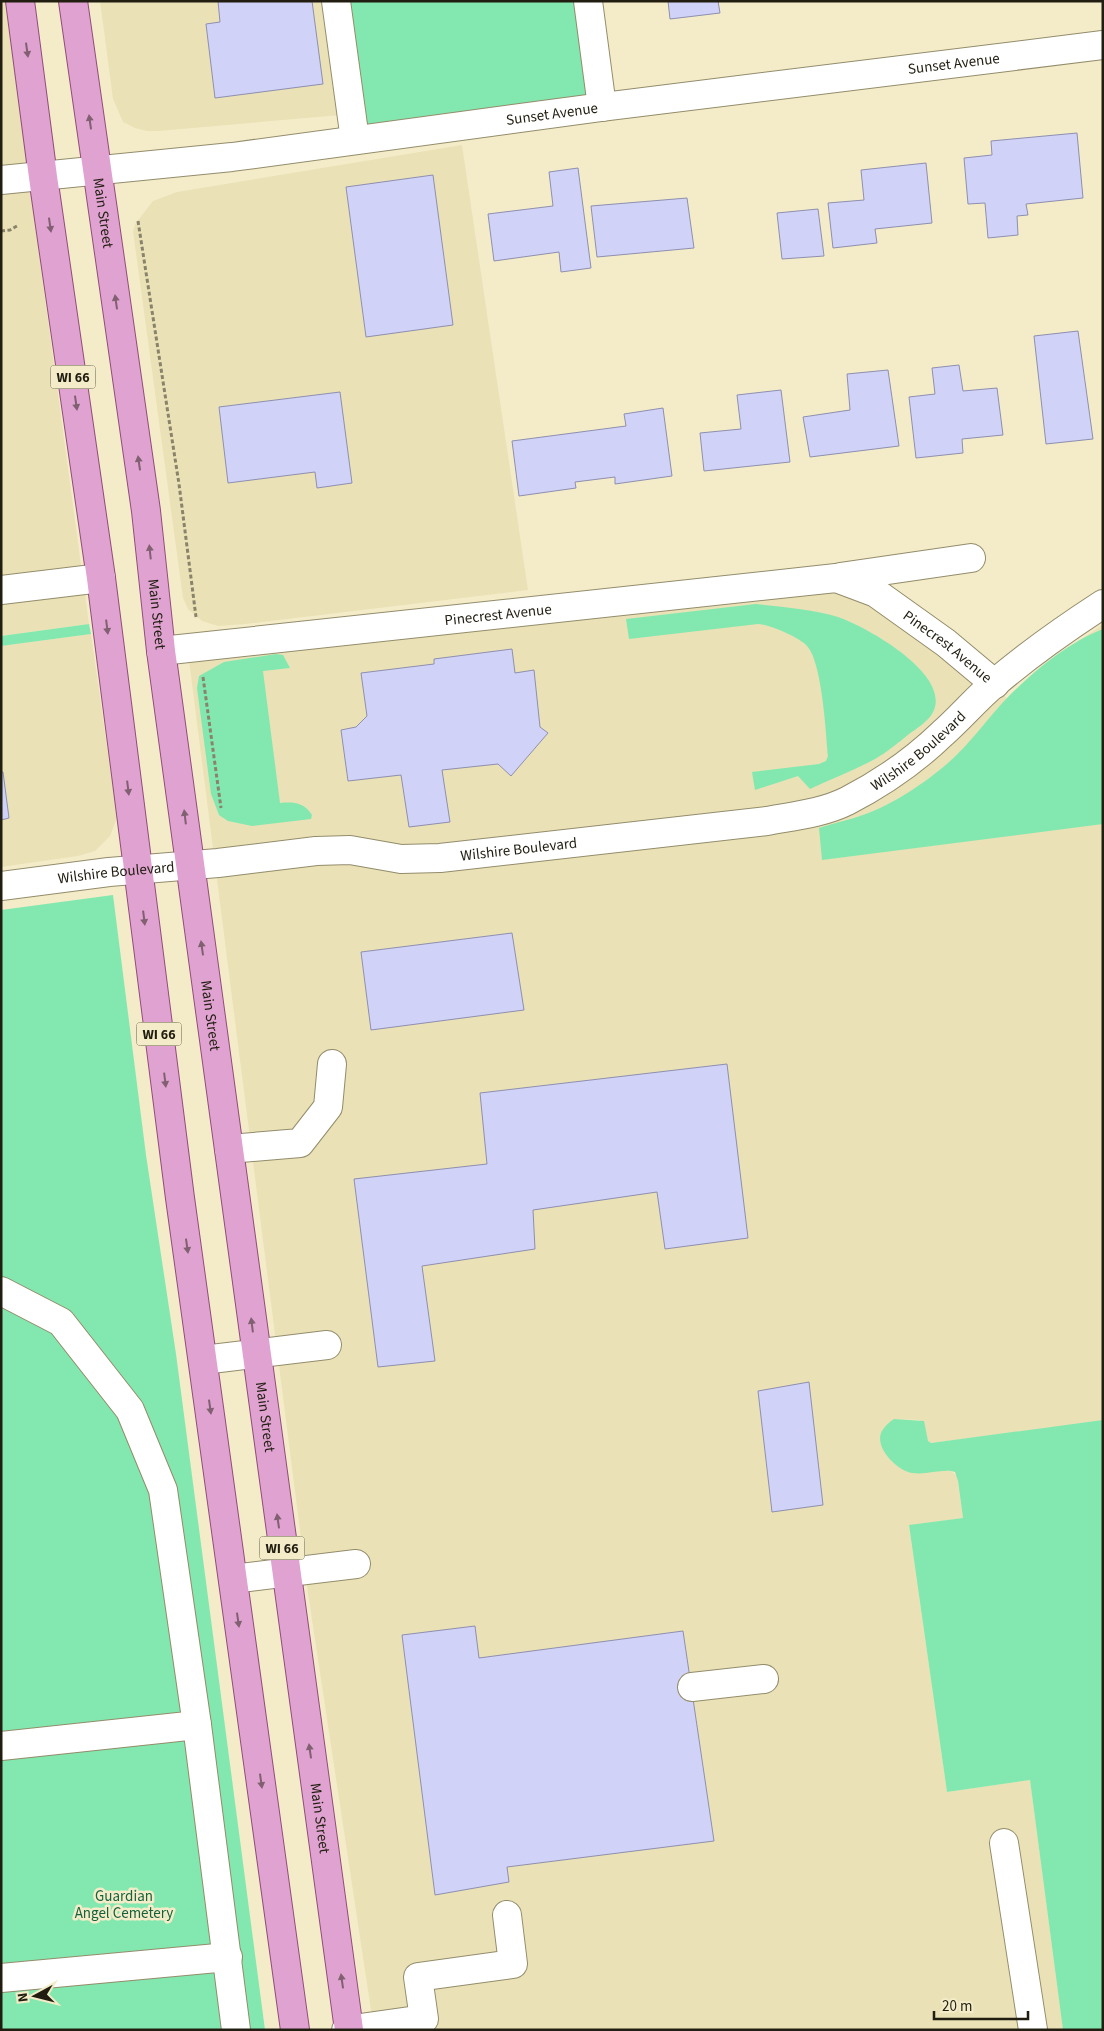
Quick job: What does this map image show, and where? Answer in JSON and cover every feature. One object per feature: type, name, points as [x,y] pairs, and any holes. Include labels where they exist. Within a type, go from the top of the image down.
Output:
[{"type":"main road","name":"WI 66","points":[[20,1],[43,176],[102,578],[138,870],[203,1360],[295,2030]]},
{"type":"main road","name":"Main Street","points":[[73,1],[146,511],[160,651],[191,865],[348,2030]]},
{"type":"street","points":[[336,1],[354,140]]},
{"type":"street","points":[[588,1],[602,107]]},
{"type":"street","name":"Sunset Avenue","points":[[1,180],[232,157],[602,107],[1103,45]]},
{"type":"street","name":"Pinecrest Avenue","points":[[160,651],[836,578],[971,558]]},
{"type":"street","points":[[1,590],[102,578]]},
{"type":"street","name":"Pinecrest Avenue","points":[[836,578],[876,593],[946,643],[995,684],[1069,626],[1103,604]]},
{"type":"street","name":"Wilshire Boulevard","points":[[1,886],[316,851],[350,850],[400,859],[440,858],[767,822],[818,812],[846,802],[914,758],[942,735],[995,684]]},
{"type":"street","points":[[229,1149],[300,1142],[328,1107],[332,1064]]},
{"type":"street","points":[[1,1291],[61,1322],[130,1410],[163,1490],[197,1725],[236,2030]]},
{"type":"street","points":[[203,1360],[327,1345]]},
{"type":"street","points":[[233,1579],[356,1564]]},
{"type":"street","points":[[692,1687],[764,1679]]},
{"type":"street","points":[[1,1746],[197,1725]]},
{"type":"street","points":[[1004,1843],[1032,2030]]},
{"type":"street","points":[[348,2030],[424,2019],[418,1977],[514,1964],[508,1915]]},
{"type":"street","points":[[1,1978],[228,1957]]},
{"type":"path","points":[[138,221],[179,484],[220,808]]},
{"type":"path","points":[[1,231],[10,230],[17,226]]},
{"type":"shaded area","points":[[1,1],[5,1],[89,624],[1,636]]},
{"type":"shaded area","points":[[100,1],[329,1],[341,115],[158,131],[135,128],[123,122],[113,99]]},
{"type":"shaded area","points":[[462,145],[528,590],[245,624],[218,626],[202,621],[188,609],[183,598],[133,231],[135,224],[153,201],[177,192]]},
{"type":"shaded area","points":[[836,578],[995,684],[1007,699],[1039,670],[1103,624],[1103,1421],[931,1443],[928,1441],[920,1420],[894,1419],[886,1428],[883,1448],[892,1462],[951,1471],[957,1476],[963,1518],[909,1526],[947,1792],[1030,1780],[1063,2030],[374,2030],[308,1593],[189,660]]},
{"type":"shaded area","points":[[91,634],[117,818],[110,836],[95,851],[78,856],[1,867],[1,646]]},
{"type":"green space","points":[[336,1],[588,1],[602,107],[355,140]]},
{"type":"green space","points":[[756,604],[828,614],[851,622],[887,642],[920,669],[931,684],[936,699],[932,714],[921,725],[879,756],[810,789],[798,776],[755,790],[752,772],[819,764],[826,761],[828,756],[820,682],[812,654],[807,646],[784,632],[758,624],[629,639],[626,619]]},
{"type":"green space","points":[[89,624],[91,634],[1,646],[1,636]]},
{"type":"green space","points":[[1103,629],[1103,824],[822,860],[819,828],[874,811],[919,786],[956,756],[1007,698],[1028,678],[1064,650]]},
{"type":"green space","points":[[276,654],[283,655],[290,668],[263,671],[280,803],[302,805],[312,815],[311,819],[252,826],[228,821],[219,815],[211,794],[197,688],[199,676],[224,662]]},
{"type":"green space","name":"Guardian Angel Cemetery","points":[[113,895],[146,1155],[176,1354],[265,2030],[1,2030],[1,910]]},
{"type":"green space","points":[[894,1419],[924,1421],[928,1441],[931,1443],[1103,1420],[1103,2030],[1063,2030],[1030,1780],[947,1792],[909,1525],[963,1518],[958,1481],[955,1472],[912,1473],[894,1464],[884,1452],[880,1439],[883,1429]]},
{"type":"building","points":[[218,1],[312,1],[323,84],[215,98],[206,24],[220,22]]},
{"type":"building","points":[[668,1],[718,1],[720,13],[670,19]]},
{"type":"building","points":[[1077,133],[1083,198],[1026,204],[1028,215],[1017,216],[1018,235],[988,238],[985,203],[968,204],[964,158],[992,155],[991,141]]},
{"type":"building","points":[[926,163],[932,223],[875,229],[877,243],[833,248],[828,203],[864,200],[861,170]]},
{"type":"building","points":[[578,168],[591,268],[561,272],[559,252],[494,261],[488,214],[553,206],[549,172]]},
{"type":"building","points":[[433,175],[453,325],[366,337],[346,187]]},
{"type":"building","points":[[687,198],[694,248],[597,257],[591,206]]},
{"type":"building","points":[[818,209],[824,256],[782,259],[777,213]]},
{"type":"building","points":[[1078,331],[1093,439],[1046,444],[1034,336]]},
{"type":"building","points":[[959,365],[963,391],[997,388],[1003,435],[962,439],[963,453],[916,458],[909,397],[935,394],[932,368]]},
{"type":"building","points":[[888,370],[899,446],[810,457],[803,417],[850,410],[847,374]]},
{"type":"building","points":[[781,390],[790,462],[704,471],[700,433],[741,429],[737,395]]},
{"type":"building","points":[[340,392],[352,483],[317,488],[315,472],[228,483],[219,407]]},
{"type":"building","points":[[663,408],[672,476],[615,484],[615,477],[575,482],[576,488],[519,496],[512,441],[626,426],[624,414]]},
{"type":"building","points":[[512,649],[515,673],[534,670],[540,727],[548,733],[511,776],[498,764],[442,770],[450,822],[409,827],[401,775],[348,781],[341,730],[356,727],[367,716],[361,673],[434,664],[434,659]]},
{"type":"building","points":[[1,772],[3,772],[9,818],[1,820]]},
{"type":"building","points":[[512,933],[524,1010],[371,1030],[361,952]]},
{"type":"building","points":[[727,1064],[748,1238],[665,1249],[657,1192],[533,1210],[535,1249],[422,1266],[435,1361],[378,1367],[354,1179],[487,1164],[480,1093]]},
{"type":"building","points":[[809,1382],[823,1505],[772,1512],[758,1391]]},
{"type":"building","points":[[475,1626],[479,1658],[683,1631],[714,1841],[507,1867],[509,1882],[435,1895],[402,1635]]}]
